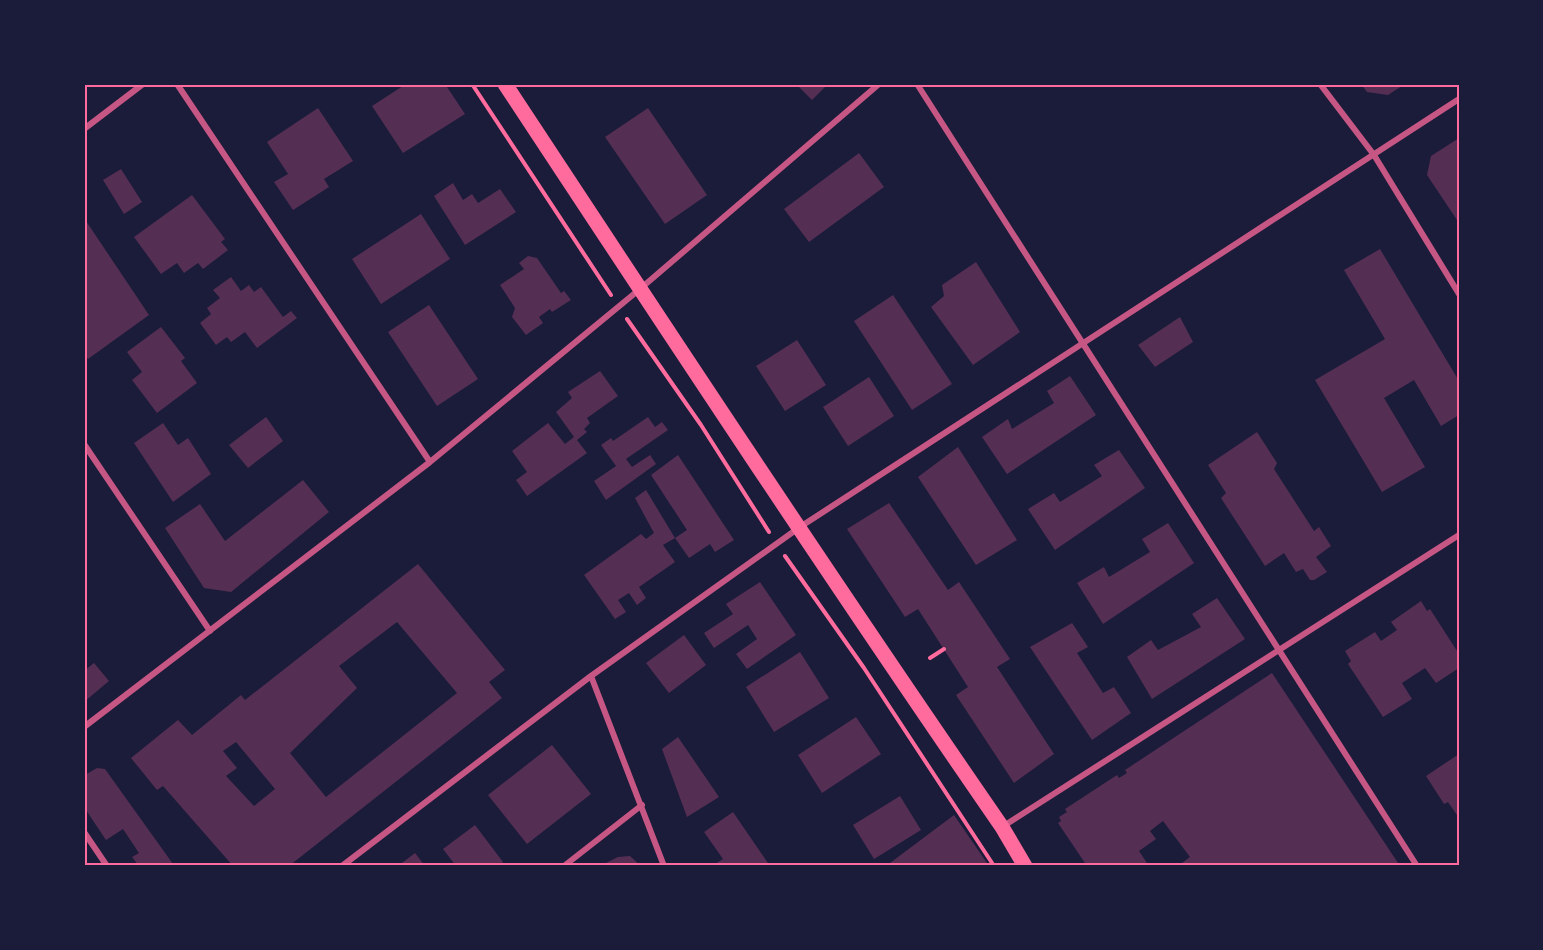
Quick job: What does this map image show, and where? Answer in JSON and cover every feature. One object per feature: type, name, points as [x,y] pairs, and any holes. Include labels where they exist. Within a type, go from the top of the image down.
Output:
[{"type":"main road","points":[[505,84],[667,333],[800,527],[841,594],[1002,828],[1025,866]]},
{"type":"street","points":[[84,129],[143,84]]},
{"type":"street","points":[[177,84],[430,462]]},
{"type":"street","points":[[84,727],[430,462],[619,307],[879,84]]},
{"type":"street","points":[[917,84],[1417,866]]},
{"type":"street","points":[[1320,84],[1374,154],[1459,294]]},
{"type":"street","points":[[342,866],[591,676],[800,527],[1459,99]]},
{"type":"street","points":[[84,444],[210,631]]},
{"type":"street","points":[[1002,828],[1459,535]]},
{"type":"street","points":[[591,676],[664,866]]},
{"type":"street","points":[[564,866],[642,806]]},
{"type":"street","points":[[84,832],[108,866]]},
{"type":"path","points":[[471,84],[619,307],[701,425],[776,544],[864,669],[994,866]]},
{"type":"path","points":[[930,658],[944,649]]},
{"type":"building","points":[[406,84],[445,84],[465,114],[403,153],[372,106]]},
{"type":"building","points":[[796,84],[828,84],[812,100]]},
{"type":"building","points":[[1361,84],[1405,84],[1388,95],[1367,92]]},
{"type":"building","points":[[318,108],[353,161],[324,179],[329,187],[293,210],[274,182],[288,174],[267,142]]},
{"type":"building","points":[[648,108],[707,195],[665,224],[605,137]]},
{"type":"building","points":[[1459,138],[1459,223],[1427,175],[1431,156]]},
{"type":"building","points":[[859,153],[884,187],[809,242],[784,209]]},
{"type":"building","points":[[121,169],[142,202],[124,214],[103,180]]},
{"type":"building","points":[[453,183],[463,200],[472,194],[478,203],[500,189],[516,212],[465,245],[434,196]]},
{"type":"building","points":[[192,195],[225,239],[221,242],[228,250],[203,269],[198,263],[184,273],[177,263],[161,274],[134,237]]},
{"type":"building","points":[[421,214],[450,259],[381,304],[352,259]]},
{"type":"building","points":[[86,221],[149,315],[88,359],[84,353],[84,222]]},
{"type":"building","points":[[1380,249],[1459,381],[1459,415],[1441,426],[1414,380],[1384,398],[1425,467],[1382,492],[1315,380],[1385,339],[1344,270]]},
{"type":"building","points":[[528,256],[537,258],[561,293],[564,291],[571,300],[552,312],[550,309],[539,317],[543,323],[526,335],[512,317],[515,308],[500,285],[524,269],[519,263]]},
{"type":"building","points":[[976,262],[1020,332],[973,365],[931,307],[944,296],[942,285]]},
{"type":"building","points":[[231,277],[241,291],[249,285],[254,292],[261,287],[283,317],[291,311],[297,318],[257,348],[245,332],[231,342],[227,337],[216,345],[200,323],[211,314],[207,308],[220,298],[213,290]]},
{"type":"building","points":[[893,295],[952,384],[912,410],[854,321]]},
{"type":"building","points":[[429,305],[478,379],[437,406],[388,332]]},
{"type":"building","points":[[1180,317],[1193,342],[1155,367],[1138,345]]},
{"type":"building","points":[[161,327],[185,358],[181,361],[197,383],[157,413],[132,380],[142,372],[127,352]]},
{"type":"building","points":[[797,340],[826,385],[785,411],[756,366]]},
{"type":"building","points":[[600,371],[618,396],[587,418],[590,423],[584,429],[587,432],[577,440],[587,453],[527,496],[516,480],[527,472],[512,451],[548,423],[565,444],[574,437],[556,412],[572,398],[568,392]]},
{"type":"building","points":[[1070,376],[1096,415],[1007,474],[982,437],[1008,419],[1012,429],[1054,403],[1047,391]]},
{"type":"building","points":[[869,377],[894,416],[848,446],[823,407]]},
{"type":"building","points":[[266,417],[283,441],[248,468],[229,445]]},
{"type":"building","points":[[648,417],[655,427],[662,422],[668,430],[626,459],[632,467],[650,455],[656,464],[606,500],[594,481],[616,466],[601,445],[611,438],[613,441]]},
{"type":"building","points":[[163,423],[178,445],[188,438],[211,474],[173,502],[134,443]]},
{"type":"building","points":[[1257,432],[1277,463],[1274,469],[1314,531],[1319,527],[1331,546],[1316,557],[1327,572],[1314,580],[1310,580],[1303,569],[1296,572],[1284,553],[1265,566],[1221,498],[1226,493],[1208,465]]},
{"type":"building","points":[[958,447],[1017,540],[976,565],[918,477]]},
{"type":"building","points":[[1119,450],[1145,488],[1055,550],[1028,509],[1054,493],[1060,502],[1102,476],[1094,465]]},
{"type":"building","points":[[678,455],[734,540],[715,552],[710,544],[689,558],[675,538],[687,530],[651,475]]},
{"type":"building","points":[[303,480],[329,512],[231,592],[204,588],[165,528],[200,504],[225,541]]},
{"type":"building","points":[[646,490],[675,538],[663,545],[675,562],[639,587],[646,598],[637,605],[629,593],[618,600],[626,612],[615,619],[584,575],[641,534],[646,539],[654,533],[635,498]]},
{"type":"building","points":[[889,503],[948,590],[959,582],[1010,659],[997,667],[1054,754],[1014,783],[956,695],[968,687],[918,609],[905,617],[847,529]]},
{"type":"building","points":[[1168,523],[1194,563],[1103,624],[1077,583],[1104,567],[1109,577],[1150,552],[1142,539]]},
{"type":"building","points":[[418,564],[505,670],[489,682],[502,698],[289,866],[233,866],[163,786],[157,790],[131,758],[178,720],[192,735],[241,695],[245,700]],"holes":[[[397,622],[457,693],[326,797],[290,753],[357,688],[339,666]],[[236,742],[275,789],[254,806],[226,776],[237,768],[223,751]]]},
{"type":"building","points":[[760,582],[796,635],[747,669],[736,654],[757,639],[748,625],[714,648],[704,633],[733,614],[726,604]]},
{"type":"building","points":[[1217,598],[1245,639],[1152,699],[1127,657],[1151,640],[1158,650],[1201,627],[1192,614]]},
{"type":"building","points":[[1421,601],[1427,611],[1430,609],[1459,654],[1459,668],[1436,683],[1425,668],[1402,683],[1412,699],[1383,717],[1348,664],[1351,661],[1345,651],[1375,632],[1381,641],[1397,630],[1391,622]]},
{"type":"building","points":[[1072,623],[1088,647],[1077,653],[1103,693],[1114,687],[1131,713],[1092,740],[1030,647]]},
{"type":"building","points":[[684,635],[706,665],[669,693],[646,663]]},
{"type":"building","points":[[800,652],[829,698],[774,732],[746,687]]},
{"type":"building","points":[[94,663],[109,681],[84,702],[84,671]]},
{"type":"building","points":[[1272,673],[1400,866],[1178,866],[1190,857],[1163,821],[1150,831],[1156,839],[1139,851],[1149,866],[1087,866],[1058,823],[1061,821],[1059,817],[1067,812],[1065,809],[1117,775],[1119,778],[1127,773],[1125,770]]},
{"type":"building","points":[[856,717],[881,754],[822,793],[798,755]]},
{"type":"building","points":[[678,737],[719,797],[687,817],[662,749]]},
{"type":"building","points":[[552,745],[591,794],[527,844],[488,795]]},
{"type":"building","points":[[1459,754],[1459,818],[1448,802],[1444,804],[1426,776]]},
{"type":"building","points":[[97,768],[105,769],[173,864],[170,866],[139,866],[132,857],[139,853],[123,829],[106,840],[84,807],[85,775]]},
{"type":"building","points":[[900,796],[921,830],[874,859],[853,825]]},
{"type":"building","points":[[733,812],[770,866],[712,866],[723,859],[704,832]]},
{"type":"building","points":[[954,815],[989,866],[886,866]]},
{"type":"building","points":[[475,825],[503,862],[498,866],[456,866],[443,849]]},
{"type":"building","points":[[415,853],[425,866],[398,866]]},
{"type":"building","points":[[630,856],[641,866],[600,866],[618,857]]}]
